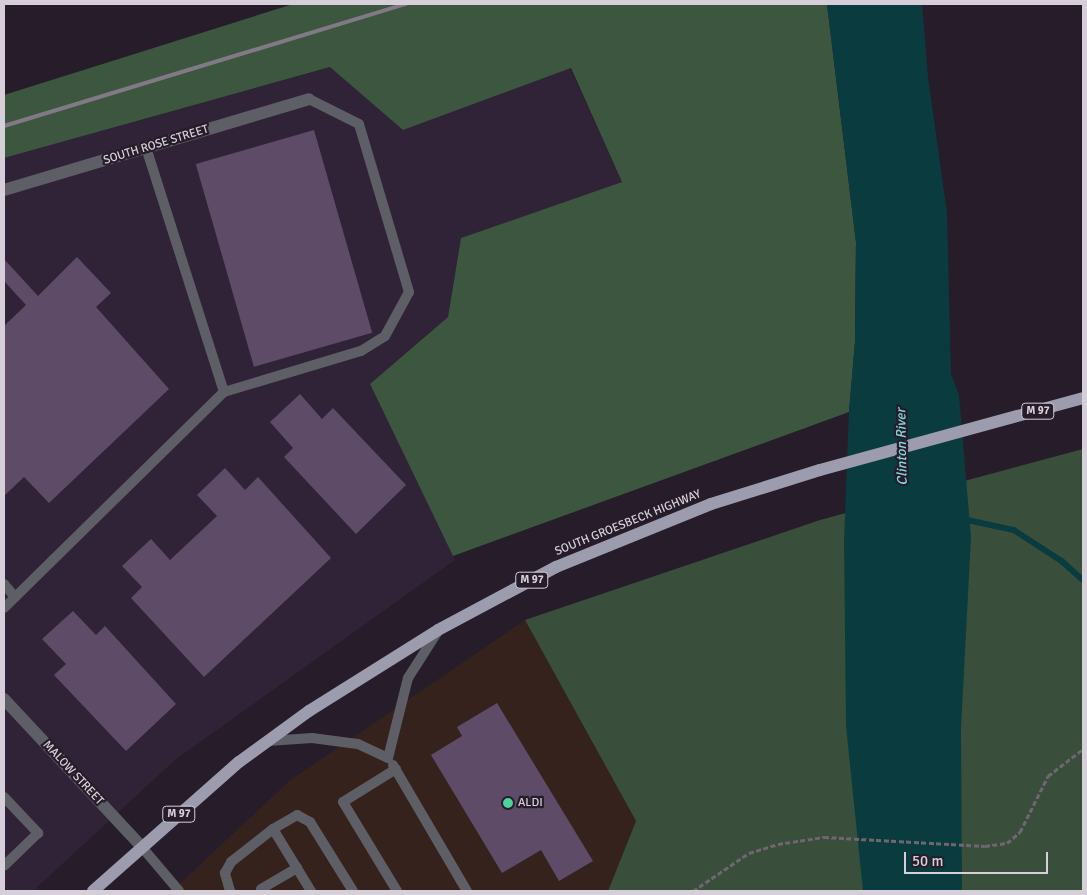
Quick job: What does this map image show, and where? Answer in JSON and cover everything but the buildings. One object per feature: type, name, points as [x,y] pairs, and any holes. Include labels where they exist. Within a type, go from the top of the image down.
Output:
[{"type":"main road","name":"SOUTH GROESBECK HIGHWAY","points":[[93,891],[141,846],[268,741],[357,680],[438,630],[556,567],[622,538],[710,504],[820,470],[1083,398]]},
{"type":"street","name":"SOUTH ROSE STREET","points":[[4,190],[309,99]]},
{"type":"street","name":"MALOW STREET","points":[[4,700],[141,846]]},
{"type":"lane","points":[[4,608],[224,392],[361,351],[385,336],[409,292],[359,124],[309,99]]},
{"type":"lane","points":[[146,148],[224,392]]},
{"type":"lane","points":[[4,584],[15,597]]},
{"type":"lane","points":[[388,758],[408,678],[438,630]]},
{"type":"lane","points":[[268,741],[312,738],[358,744],[388,758],[467,891]]},
{"type":"lane","points":[[396,769],[343,802],[397,891]]},
{"type":"lane","points":[[4,797],[38,833],[4,866]]},
{"type":"lane","points":[[230,891],[225,873],[231,862],[273,829],[297,815],[310,822],[353,891]]},
{"type":"lane","points":[[273,829],[311,891]]},
{"type":"lane","points":[[141,846],[179,891]]},
{"type":"lane","points":[[261,889],[297,868]]},
{"type":"path","points":[[693,891],[749,853],[824,838],[985,846],[1007,843],[1020,832],[1048,776],[1083,750]]},
{"type":"shaded area","points":[[293,4],[827,4],[856,242],[855,342],[849,412],[453,556],[370,384],[448,317],[461,238],[622,182],[571,68],[403,130],[330,67],[4,158],[4,95]]},
{"type":"shaded area","points":[[331,67],[403,130],[570,68],[622,182],[461,238],[448,317],[370,384],[455,560],[175,760],[33,891],[4,891],[4,158]]},
{"type":"shaded area","points":[[1083,449],[1083,891],[608,891],[636,821],[525,620],[820,520]]},
{"type":"shaded area","points":[[525,620],[636,821],[608,891],[172,891],[289,781]]},
{"type":"water","name":"Clinton River","points":[[827,4],[922,4],[928,77],[947,213],[951,374],[959,395],[971,537],[961,729],[962,891],[863,891],[846,726],[844,541],[849,412],[855,342],[856,242]]},
{"type":"waterway","points":[[963,519],[1014,530],[1062,561],[1083,580]]},
{"type":"railway","points":[[4,126],[406,4]]},
{"type":"place","name":"ALDI","points":[[508,803]]}]
